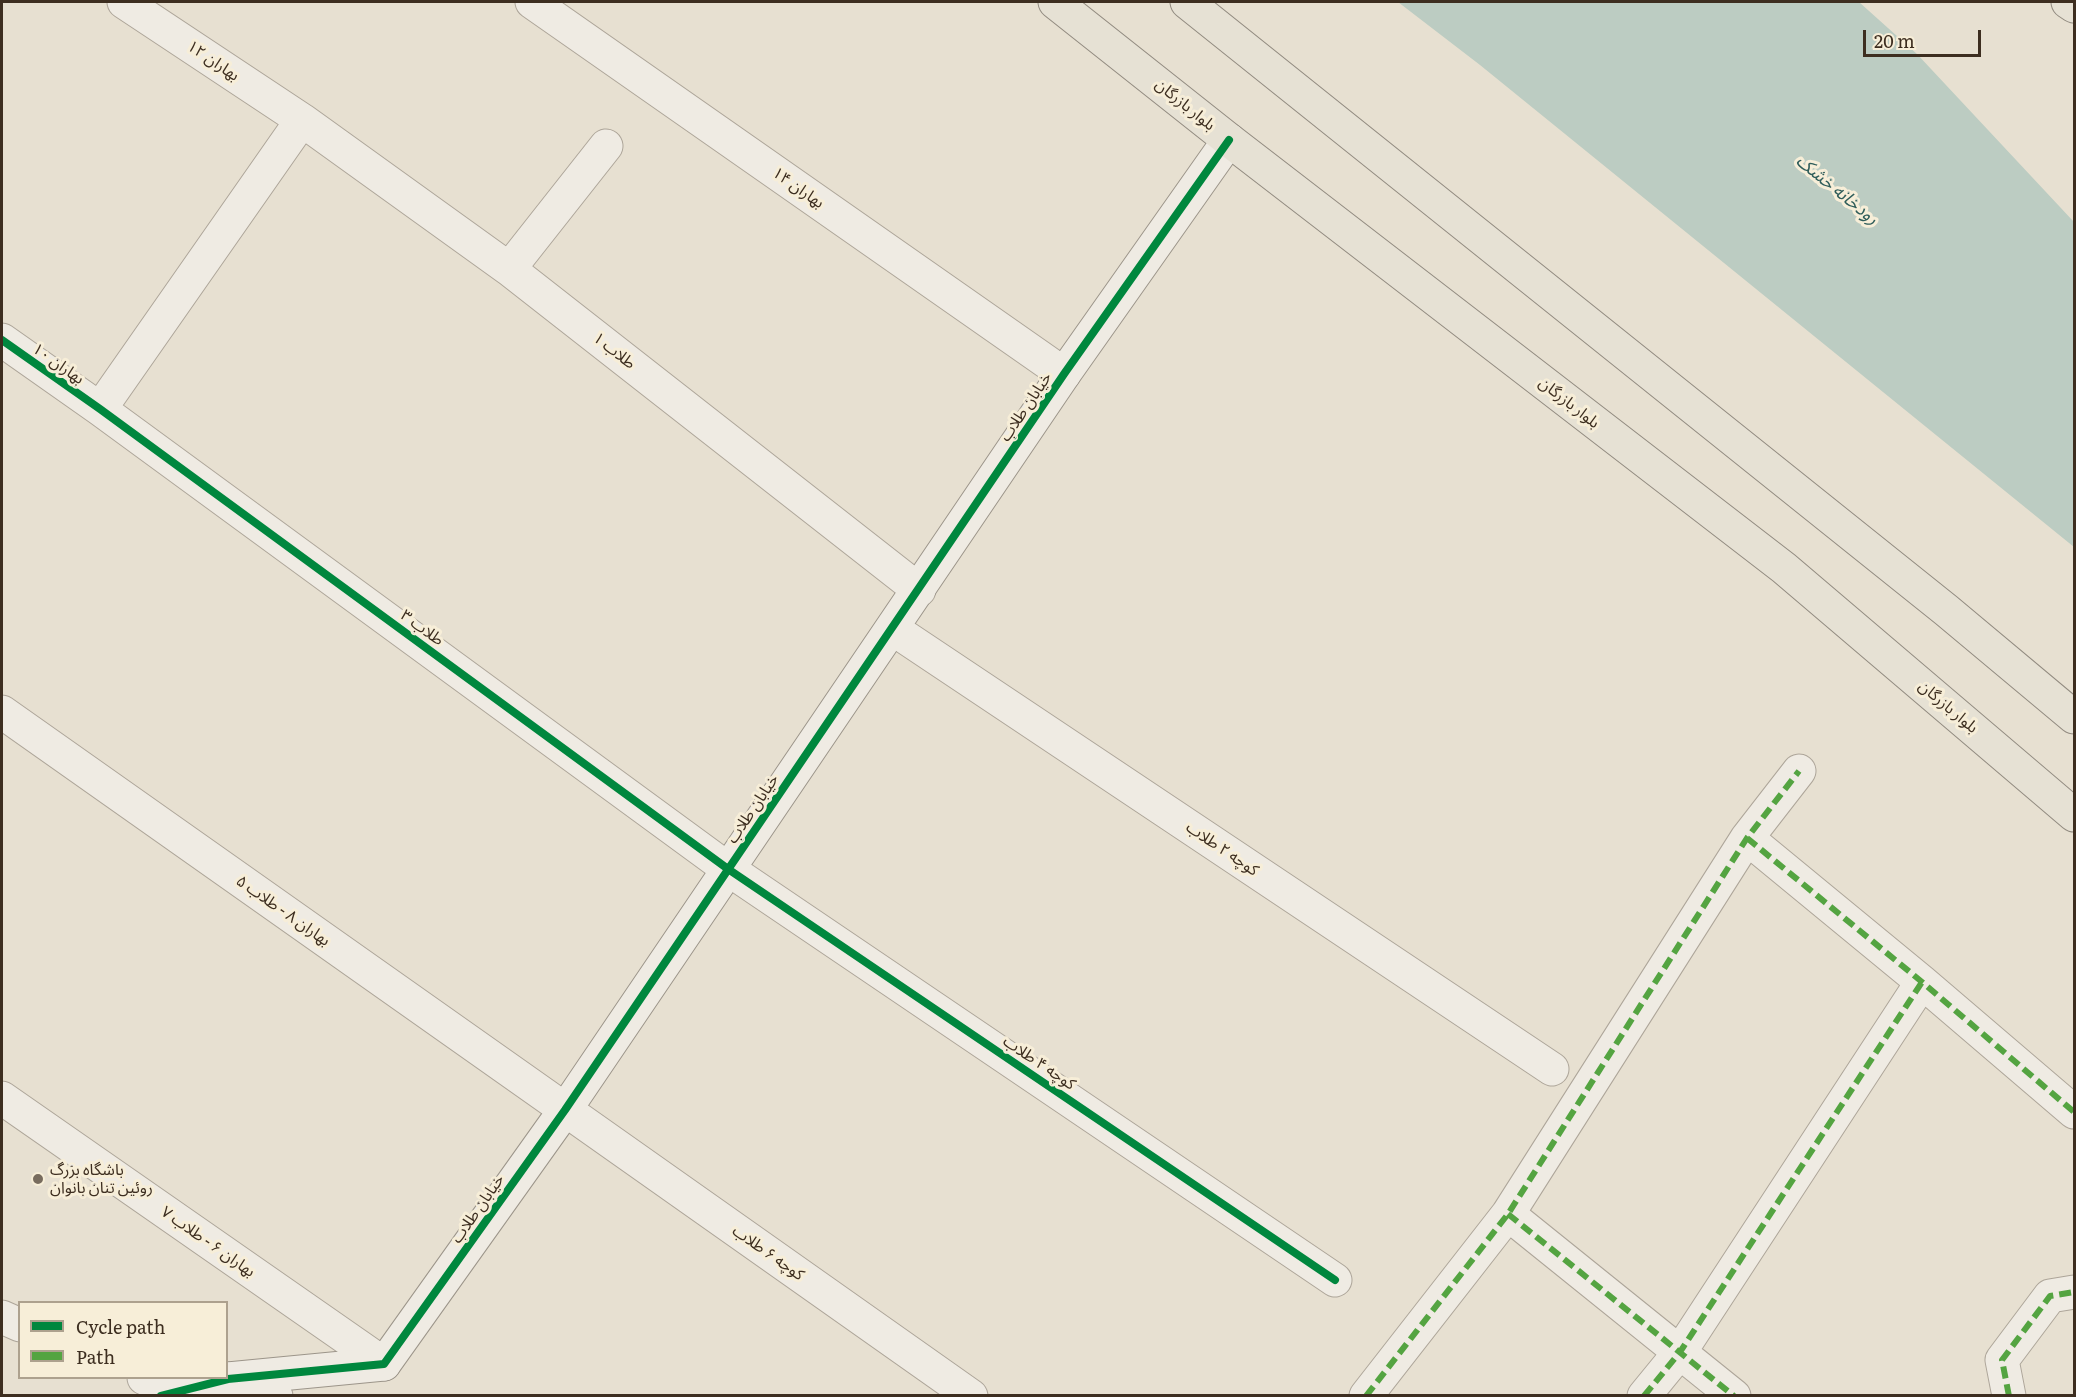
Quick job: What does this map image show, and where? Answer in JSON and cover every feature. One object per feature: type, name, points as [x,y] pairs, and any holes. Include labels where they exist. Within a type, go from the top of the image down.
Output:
[{"type":"main road","name":"بلوار بازرگان","points":[[1055,2],[1229,140],[1784,568],[2074,815]]},
{"type":"main road","points":[[1187,2],[1936,603],[2074,717]]},
{"type":"main road","points":[[2068,2],[2074,6]]},
{"type":"street","name":"بهاران ۱۲","points":[[124,2],[302,120]]},
{"type":"street","name":"بهاران ۱۴","points":[[532,2],[1064,374]]},
{"type":"street","name":"طلاب ۱","points":[[302,120],[509,269],[919,590]]},
{"type":"street","points":[[100,409],[302,120]]},
{"type":"street","name":"خیابان طلاب","points":[[384,1364],[565,1110],[1064,374],[1229,140]]},
{"type":"street","points":[[509,269],[606,146]]},
{"type":"street","name":"بهاران ۱۰","points":[[2,340],[100,409]]},
{"type":"street","name":"طلاب ۳","points":[[100,409],[728,869]]},
{"type":"street","name":"کوچه ۲ طلاب","points":[[893,629],[1552,1069]]},
{"type":"street","name":"بهاران ۸ - طلاب ۵","points":[[2,712],[565,1110]]},
{"type":"street","points":[[1366,1395],[1508,1214],[1747,838],[1799,771]]},
{"type":"street","points":[[1747,838],[1922,982],[2074,1112]]},
{"type":"street","name":"کوچه ۴ طلاب","points":[[728,869],[1335,1280]]},
{"type":"street","points":[[1644,1395],[1680,1352],[1922,982]]},
{"type":"street","name":"بهاران ۶ - طلاب ۷","points":[[2,1098],[384,1364]]},
{"type":"street","name":"کوچه ۶ طلاب","points":[[565,1110],[971,1395]]},
{"type":"street","points":[[1508,1214],[1734,1395]]},
{"type":"street","points":[[2009,1395],[2002,1360],[2050,1296],[2074,1292]]},
{"type":"street","points":[[2,1317],[18,1324]]},
{"type":"street","points":[[147,1379],[169,1394],[228,1379],[384,1364]]},
{"type":"street","points":[[228,1379],[276,1395]]},
{"type":"water","name":"رودخانه خشک","points":[[1398,2],[1859,2],[1917,54],[2074,222],[2074,547],[1480,65]]},
{"type":"marked path","points":[[1366,1396],[1508,1214],[1747,838],[1799,771]]},
{"type":"marked path","points":[[1747,838],[1922,982],[2074,1112]]},
{"type":"marked path","points":[[1644,1396],[1680,1352],[1922,982]]},
{"type":"marked path","points":[[1508,1214],[1734,1396]]},
{"type":"marked path","points":[[2009,1396],[2002,1360],[2050,1296],[2074,1292]]},
{"type":"cycle path","points":[[161,1396],[228,1379],[384,1364],[565,1110],[1064,374],[1229,140]]},
{"type":"cycle path","points":[[2,340],[100,409],[728,869],[1335,1280]]},
{"type":"place","name":"باشگاه بزرگ روئین تنان بانوان","points":[[38,1179]]}]
